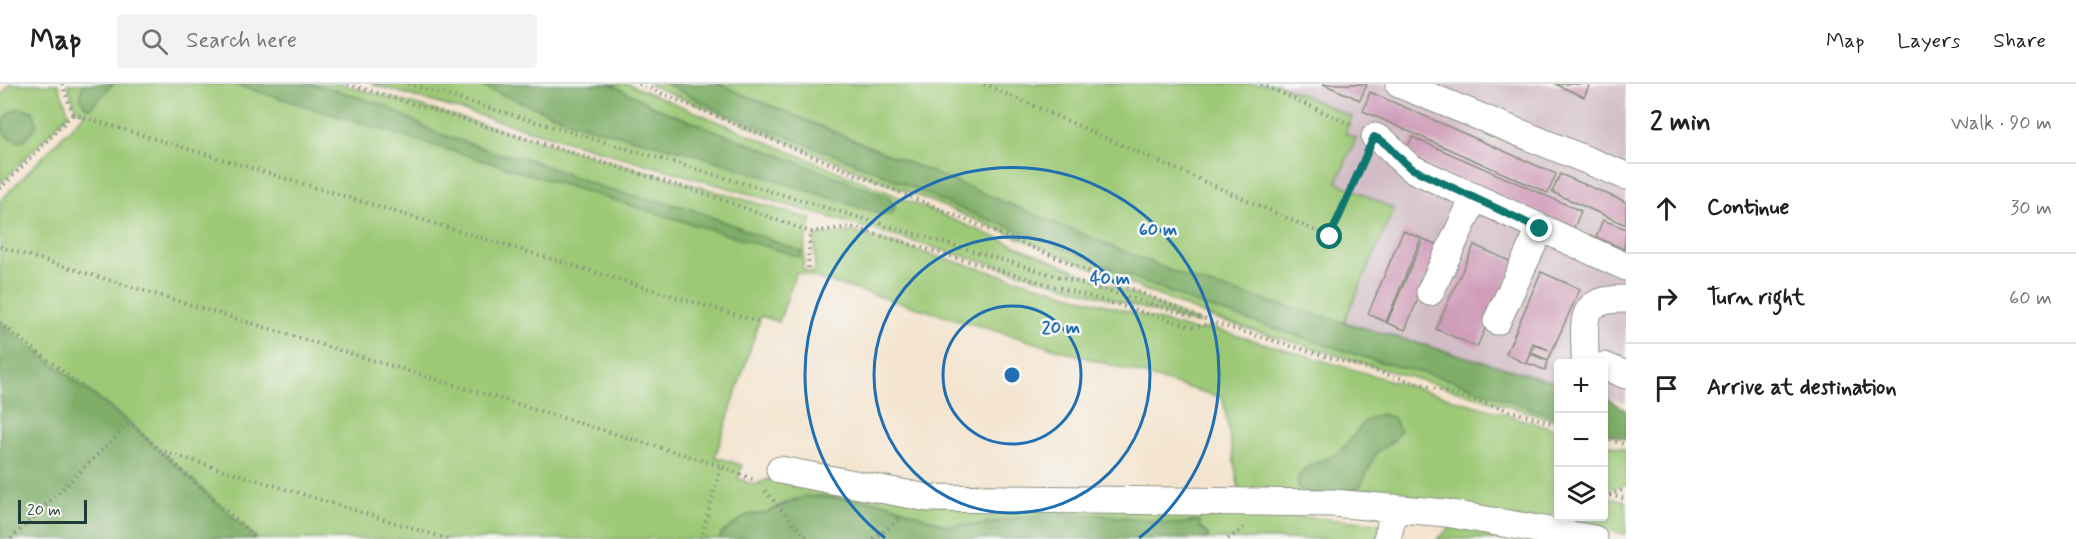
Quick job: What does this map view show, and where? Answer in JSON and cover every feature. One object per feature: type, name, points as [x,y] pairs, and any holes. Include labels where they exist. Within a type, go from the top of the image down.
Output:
[{"type":"street","points":[[1400,84],[1626,176]]},
{"type":"street","points":[[1374,137],[1388,144],[1402,163],[1626,267]]},
{"type":"street","points":[[1430,292],[1474,198]]},
{"type":"street","points":[[1497,321],[1540,229]]},
{"type":"street","points":[[1585,359],[1586,313],[1590,306],[1600,301],[1626,299]]},
{"type":"street","points":[[1608,368],[1626,375]]},
{"type":"street","points":[[768,476],[928,498],[1334,503],[1446,513],[1594,539]]},
{"type":"street","points":[[1387,539],[1395,508]]},
{"type":"path","points":[[62,84],[73,114]]},
{"type":"path","points":[[348,84],[715,197],[810,232],[851,227],[1194,327],[1214,323]]},
{"type":"path","points":[[408,84],[1554,424]]},
{"type":"path","points":[[639,84],[1214,323]]},
{"type":"path","points":[[984,84],[1330,237],[1374,137],[1261,84]]},
{"type":"path","points":[[0,189],[73,114]]},
{"type":"path","points":[[73,114],[759,322]]},
{"type":"path","points":[[808,268],[810,232]]},
{"type":"path","points":[[0,248],[721,465],[768,476],[808,539]]},
{"type":"path","points":[[0,323],[165,452],[257,539]]},
{"type":"path","points":[[11,539],[130,423]]},
{"type":"path","points":[[1608,439],[1626,445]]},
{"type":"path","points":[[165,452],[448,539]]},
{"type":"path","points":[[701,539],[721,465]]},
{"type":"path","points":[[1608,494],[1626,489]]},
{"type":"path","points":[[1608,495],[1626,499]]},
{"type":"shaded area","points":[[1278,84],[1626,84],[1626,403],[1608,397],[1608,359],[1554,359],[1554,382],[1344,322],[1394,209],[1337,182],[1356,139],[1345,133],[1352,117]]},
{"type":"green space","points":[[9,84],[58,84],[69,113],[0,184],[0,98]]},
{"type":"green space","points":[[67,84],[342,84],[812,219],[805,242],[803,269],[810,273],[815,271],[815,236],[853,232],[1196,331],[1212,328],[1554,429],[1554,515],[1551,521],[1240,496],[1223,398],[796,272],[779,322],[761,316],[715,457],[742,465],[738,478],[754,485],[779,475],[1377,523],[1381,527],[1378,539],[1205,539],[1209,536],[1200,527],[1199,521],[1178,524],[1126,517],[1043,514],[975,525],[945,525],[884,502],[821,496],[791,500],[766,513],[747,515],[721,534],[720,539],[257,539],[130,423],[0,323],[0,201],[85,113],[77,110]]},
{"type":"green space","points":[[83,84],[113,84],[89,109],[83,104],[81,98]]},
{"type":"green space","points":[[233,84],[308,84],[333,89],[386,106],[434,132],[501,154],[528,159],[609,190],[689,208],[802,252],[800,257]]},
{"type":"green space","points":[[371,84],[628,84],[1201,323],[1193,323]]},
{"type":"green space","points":[[476,84],[611,84],[659,109],[888,197],[895,206],[893,213],[880,214],[691,153],[576,124]]},
{"type":"green space","points":[[648,84],[1278,84],[1352,117],[1345,133],[1356,138],[1337,182],[1394,209],[1344,322],[1554,382],[1554,420],[1215,319]]},
{"type":"green space","points":[[666,84],[718,84],[1196,281],[1554,382],[1554,417],[1450,380],[1376,361],[1198,304],[953,206],[871,169],[722,112]]},
{"type":"green space","points":[[18,108],[33,111],[37,125],[24,140],[19,142],[6,136],[1,125],[11,111]]},
{"type":"green space","points":[[0,323],[130,423],[257,539],[0,539]]},
{"type":"green space","points":[[1608,399],[1626,411],[1626,439],[1608,434]]},
{"type":"green space","points":[[1383,414],[1394,418],[1400,431],[1394,440],[1377,452],[1360,487],[1329,494],[1312,493],[1298,488],[1302,471],[1339,452],[1368,419]]},
{"type":"green space","points":[[1608,444],[1626,450],[1626,485],[1608,489]]},
{"type":"green space","points":[[806,496],[884,502],[945,525],[975,525],[1043,514],[1092,514],[1178,524],[1200,521],[1200,527],[1209,536],[1205,539],[720,539],[721,534],[747,515],[766,513]]},
{"type":"green space","points":[[1608,498],[1626,501],[1626,534],[1568,521],[1608,521]]},
{"type":"green space","points":[[1454,524],[1520,539],[1437,539]]},
{"type":"building","points":[[1323,84],[1367,84],[1360,100]]},
{"type":"building","points":[[1555,84],[1590,84],[1584,97]]},
{"type":"building","points":[[1370,92],[1556,174],[1548,193],[1363,111]]},
{"type":"building","points":[[1412,137],[1581,211],[1574,228],[1405,154]]},
{"type":"building","points":[[1560,174],[1626,202],[1626,225],[1552,192]]},
{"type":"building","points":[[1603,220],[1626,229],[1624,249],[1596,237]]},
{"type":"building","points":[[1403,231],[1421,238],[1386,322],[1368,314]]},
{"type":"building","points":[[1423,239],[1440,246],[1405,330],[1387,323]]},
{"type":"building","points":[[1474,245],[1514,263],[1477,347],[1436,329]]},
{"type":"building","points":[[1541,272],[1580,289],[1548,360],[1532,353],[1535,345],[1549,350],[1533,343],[1526,364],[1506,354]]},
{"type":"building","points":[[1531,354],[1548,361],[1545,370],[1527,363]]},
{"type":"route","points":[[1330,237],[1374,137],[1388,144],[1402,163],[1540,229]]}]
